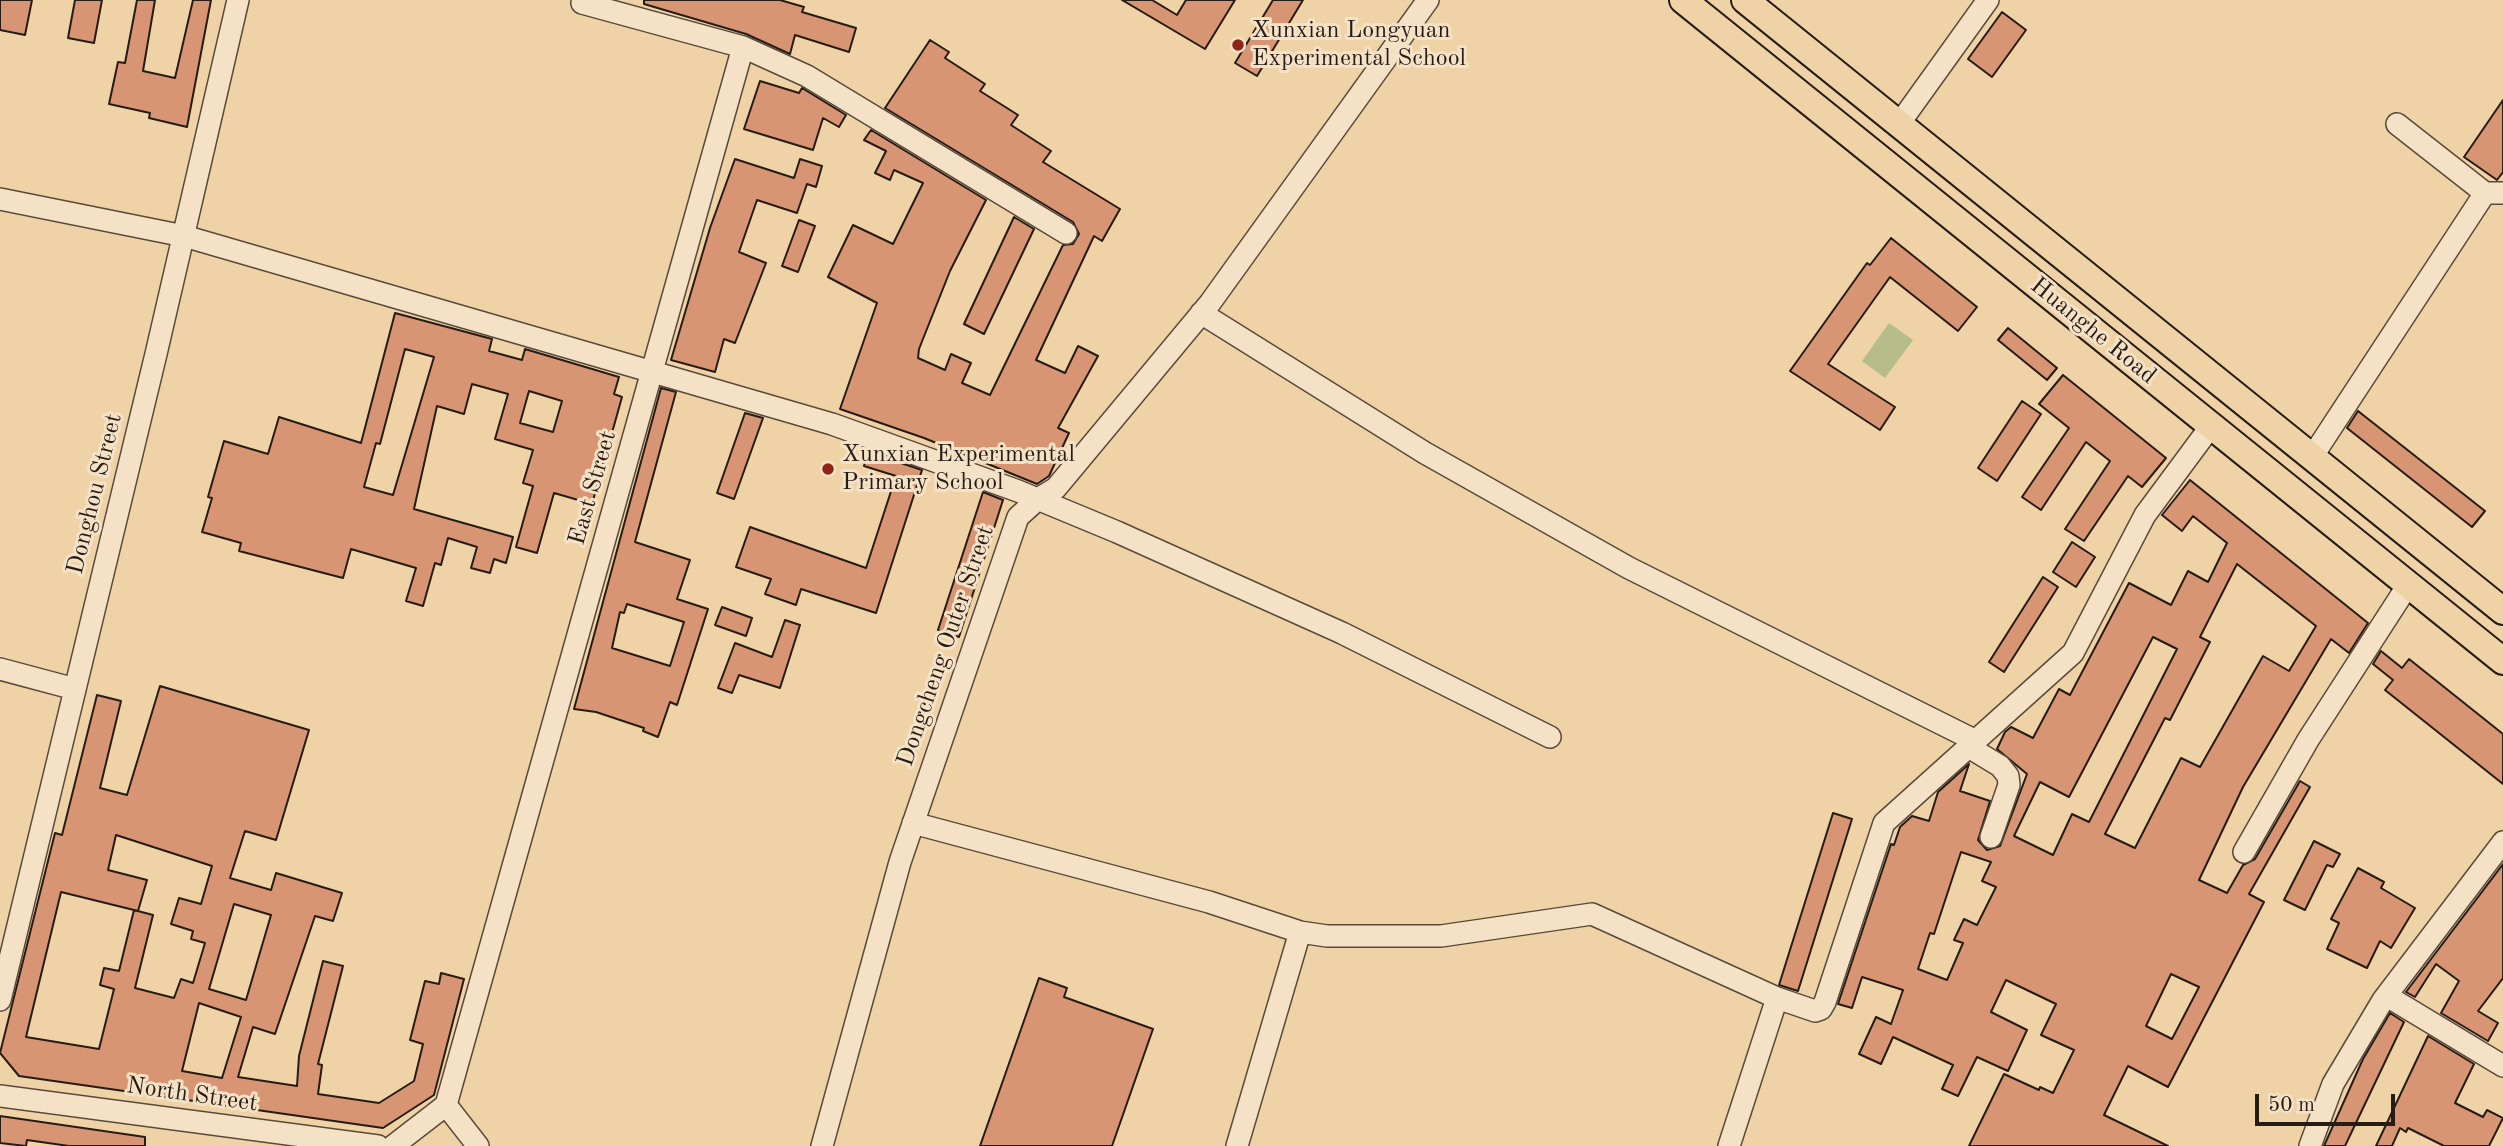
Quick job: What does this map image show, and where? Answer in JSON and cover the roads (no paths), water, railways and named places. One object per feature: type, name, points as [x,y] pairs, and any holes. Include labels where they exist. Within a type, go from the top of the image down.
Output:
[{"type":"main road","name":"Huanghe Road","points":[[1683,0],[2503,661]]},
{"type":"main road","name":"Huanghe Road","points":[[1745,0],[2503,611]]},
{"type":"street","name":"Donghou Street","points":[[0,1000],[184,236],[237,0]]},
{"type":"street","points":[[583,0],[582,3],[743,47],[807,76],[1066,233]]},
{"type":"street","name":"Dongcheng Outer Street","points":[[822,1146],[914,823],[1018,517],[1038,499],[1056,488],[1201,313],[1428,0]]},
{"type":"street","points":[[1899,124],[1988,0]]},
{"type":"street","name":"East Street","points":[[446,1105],[743,47]]},
{"type":"street","points":[[2312,457],[2494,193],[2397,124]]},
{"type":"street","points":[[0,200],[184,236],[832,424],[1038,499],[1342,633],[1550,737]]},
{"type":"street","points":[[1201,313],[1425,453],[1617,562],[1970,743],[2000,766],[2008,776],[2009,785],[1991,837]]},
{"type":"street","points":[[914,823],[1209,902],[1300,932],[1327,936],[1441,936],[1592,914],[1777,998],[1815,1011],[1821,1009],[1884,823],[2073,653],[2145,516],[2211,426]]},
{"type":"street","points":[[2244,852],[2351,670],[2408,585]]},
{"type":"street","points":[[0,669],[75,689]]},
{"type":"street","points":[[2310,1146],[2333,1084],[2387,996],[2503,842]]},
{"type":"street","points":[[1237,1146],[1300,932]]},
{"type":"street","points":[[2387,996],[2503,1066]]},
{"type":"street","points":[[1728,1146],[1777,998]]},
{"type":"street","name":"North Street","points":[[0,1096],[378,1146]]},
{"type":"street","points":[[393,1146],[446,1105],[478,1146]]},
{"type":"place","name":"Xunxian Longyuan Experimental School","points":[[1238,45]]},
{"type":"place","name":"Xunxian Experimental Primary School","points":[[828,469]]}]
